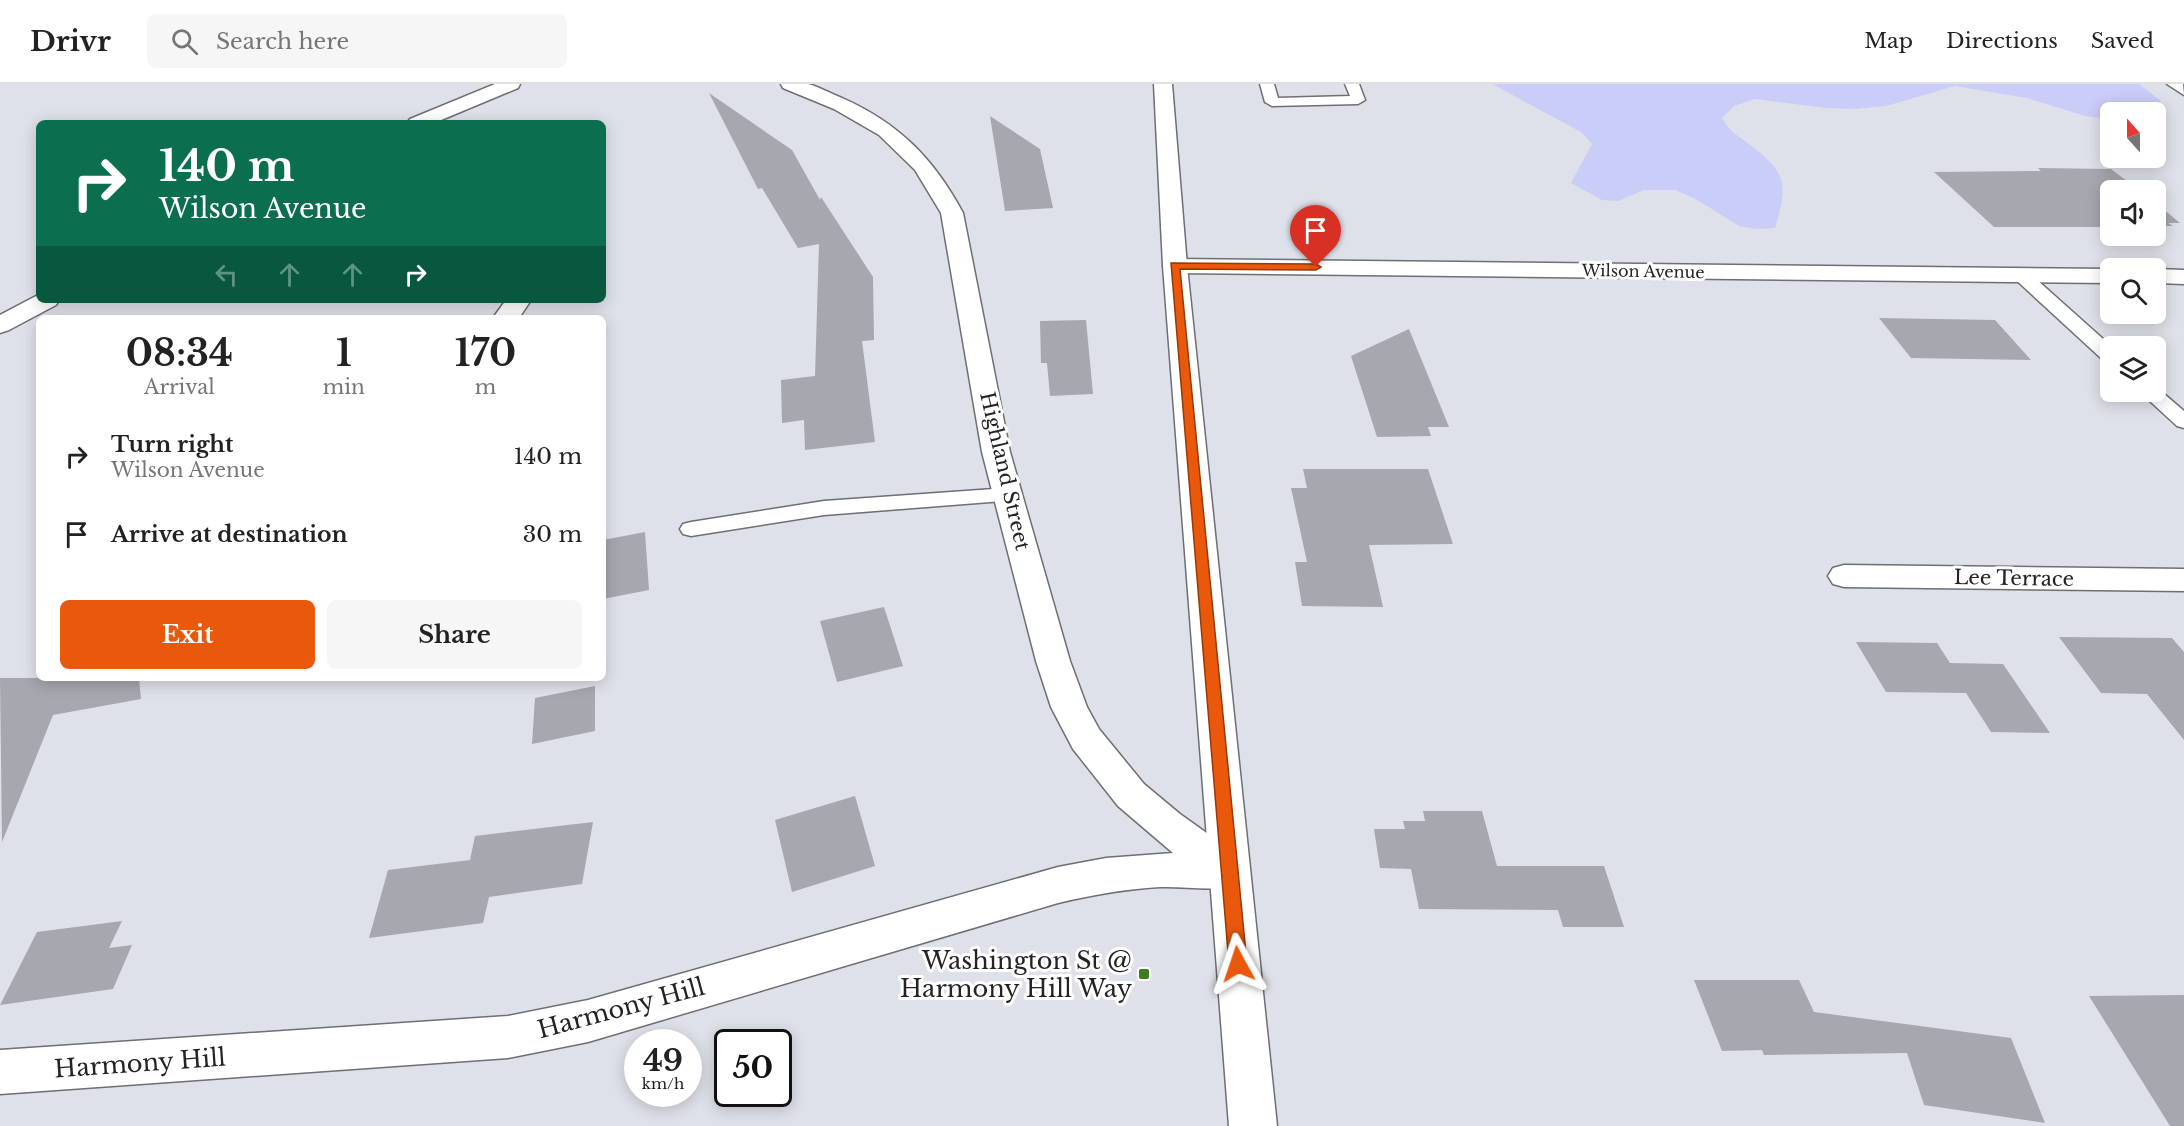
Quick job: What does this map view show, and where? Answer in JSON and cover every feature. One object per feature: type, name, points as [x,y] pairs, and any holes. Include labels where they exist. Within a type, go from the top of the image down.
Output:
[{"type":"street","points":[[424,120],[511,84]]},
{"type":"street","name":"Highland Street","points":[[790,84],[847,107],[887,132],[922,162],[944,195],[952,213],[996,452],[1053,661],[1069,707],[1086,739],[1131,795],[1166,826],[1229,871]]},
{"type":"street","points":[[1163,84],[1175,266],[1253,1126]]},
{"type":"street","name":"Wilson Avenue","points":[[1175,266],[2100,276]]},
{"type":"street","points":[[2166,276],[2184,277]]},
{"type":"street","points":[[0,325],[41,303]]},
{"type":"street","name":"Lee Terrace","points":[[1844,576],[2184,580]]},
{"type":"street","name":"Harmony Hill","points":[[0,1072],[508,1037],[588,1021],[1058,885],[1106,875],[1160,870],[1229,871]]},
{"type":"lane","points":[[1267,84],[1272,102],[1358,100],[1352,84]]},
{"type":"lane","points":[[2174,84],[2184,91]]},
{"type":"lane","points":[[2021,275],[2100,347]]},
{"type":"lane","points":[[2161,402],[2184,422]]},
{"type":"lane","points":[[691,529],[824,508],[1008,495]]},
{"type":"shaded area","points":[[1492,84],[2139,84],[2161,101],[2100,102],[2100,118],[2085,116],[2027,98],[1955,86],[1886,106],[1854,109],[1826,108],[1755,99],[1734,106],[1722,118],[1732,131],[1768,160],[1780,177],[1782,198],[1775,228],[1756,229],[1739,226],[1694,198],[1675,190],[1644,190],[1618,201],[1602,200],[1571,183],[1592,144],[1581,132]]},
{"type":"building","points":[[709,93],[792,150],[820,200],[821,197],[873,277],[874,340],[862,341],[875,442],[805,450],[804,420],[782,423],[781,380],[815,376],[819,244],[798,248],[762,188],[758,189]]},
{"type":"building","points":[[990,116],[1040,149],[1053,208],[1005,211]]},
{"type":"building","points":[[2038,168],[2111,169],[2126,180],[2100,180],[2100,227],[1994,227],[1934,172],[2041,171]]},
{"type":"building","points":[[2166,211],[2180,223],[2168,223],[2173,226],[2166,226]]},
{"type":"building","points":[[1879,318],[1995,320],[2031,360],[1911,358]]},
{"type":"building","points":[[1086,320],[1093,394],[1050,396],[1047,363],[1041,363],[1040,321]]},
{"type":"building","points":[[1409,329],[1449,427],[1428,427],[1431,436],[1377,437],[1351,356]]},
{"type":"building","points":[[1303,469],[1428,469],[1453,544],[1369,545],[1383,607],[1302,606],[1295,562],[1307,562],[1291,488],[1307,488]]},
{"type":"building","points":[[645,532],[649,590],[606,598],[606,539]]},
{"type":"building","points":[[884,607],[903,666],[837,682],[820,621]]},
{"type":"building","points":[[2059,637],[2172,638],[2184,652],[2184,740],[2147,694],[2101,693]]},
{"type":"building","points":[[1856,642],[1937,643],[1950,663],[2003,664],[2050,733],[1991,732],[1966,693],[1886,692]]},
{"type":"building","points":[[0,678],[36,678],[36,681],[139,681],[141,699],[53,715],[2,842]]},
{"type":"building","points":[[595,686],[595,731],[532,744],[535,698]]},
{"type":"building","points":[[855,796],[875,866],[792,892],[775,820]]},
{"type":"building","points":[[1423,811],[1482,811],[1497,866],[1604,866],[1624,927],[1563,927],[1558,910],[1419,909],[1411,869],[1380,868],[1374,829],[1405,829],[1403,821],[1425,821]]},
{"type":"building","points":[[593,822],[582,884],[489,897],[483,923],[369,938],[388,870],[470,860],[475,836]]},
{"type":"building","points":[[122,921],[109,948],[132,945],[113,989],[0,1005],[37,932]]},
{"type":"building","points":[[1694,980],[1799,980],[1814,1012],[2011,1038],[2045,1123],[1924,1105],[1907,1053],[1764,1055],[1762,1050],[1722,1051]]},
{"type":"building","points":[[2184,995],[2184,1126],[2170,1126],[2089,996]]},
{"type":"place","name":"Washington St @ Harmony Hill Way","points":[[1144,974]]},
{"type":"route","points":[[1238,964],[1175,266],[1316,267]]}]
